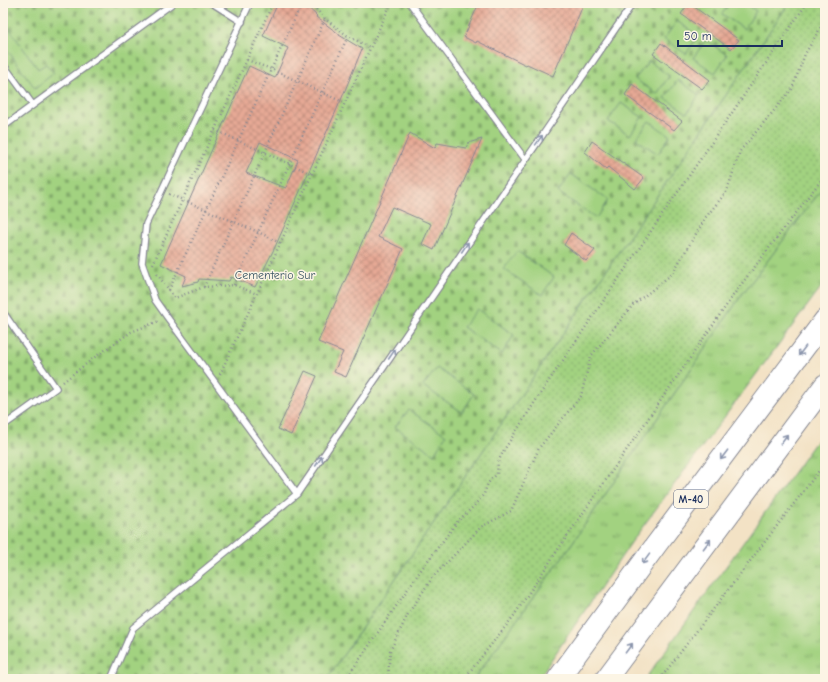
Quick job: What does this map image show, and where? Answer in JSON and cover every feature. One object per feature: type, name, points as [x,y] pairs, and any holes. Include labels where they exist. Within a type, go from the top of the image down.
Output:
[{"type":"highway","name":"M-40","points":[[558,679],[656,545],[825,320]]},
{"type":"highway","points":[[606,679],[825,385]]},
{"type":"lane","points":[[3,127],[173,3]]},
{"type":"lane","points":[[212,3],[242,22]]},
{"type":"lane","points":[[250,3],[146,224],[142,263],[155,300],[296,494]]},
{"type":"lane","points":[[410,3],[526,159]]},
{"type":"lane","points":[[111,679],[133,628],[296,494],[633,3]]},
{"type":"lane","points":[[3,64],[33,105]]},
{"type":"lane","points":[[3,312],[56,388],[3,426]]},
{"type":"path","points":[[147,278],[273,3]]},
{"type":"path","points":[[169,290],[302,3]]},
{"type":"path","points":[[311,3],[325,19],[348,36],[371,48]]},
{"type":"path","points":[[216,384],[391,3]]},
{"type":"path","points":[[346,679],[427,562],[458,521],[484,494],[488,484],[497,474],[498,462],[504,450],[544,388],[807,3]]},
{"type":"path","points":[[204,287],[325,19]]},
{"type":"path","points":[[388,679],[390,651],[408,614],[432,578],[481,527],[511,510],[539,448],[581,396],[591,356],[633,305],[672,274],[706,217],[727,191],[740,151],[792,89],[805,54],[825,20]]},
{"type":"path","points":[[234,285],[348,36]]},
{"type":"path","points":[[247,60],[271,69],[345,104]]},
{"type":"path","points":[[215,130],[312,174]]},
{"type":"path","points":[[464,679],[513,617],[569,532],[737,290],[825,175]]},
{"type":"path","points":[[162,190],[280,243]]},
{"type":"path","points":[[151,268],[175,298],[204,287],[234,285],[257,294]]},
{"type":"path","points":[[56,388],[95,357],[131,332],[167,317]]},
{"type":"path","points":[[660,679],[825,464]]},
{"type":"green space","name":"Cementerio Sur","points":[[3,3],[789,3],[327,679],[3,679]]},
{"type":"green space","points":[[730,3],[745,3],[756,11],[744,29],[722,14]]},
{"type":"green space","points":[[789,3],[825,3],[825,185],[743,293],[566,552],[474,679],[327,679]]},
{"type":"green space","points":[[3,20],[38,69],[46,64],[54,73],[35,88],[3,44]]},
{"type":"green space","points":[[677,21],[698,36],[686,54],[664,39]]},
{"type":"green space","points":[[706,40],[727,55],[715,73],[693,58]]},
{"type":"green space","points":[[649,61],[669,76],[657,94],[635,79]]},
{"type":"green space","points":[[678,80],[699,95],[687,113],[665,98]]},
{"type":"green space","points":[[621,103],[642,117],[630,135],[608,121]]},
{"type":"green space","points":[[649,121],[670,136],[658,154],[636,139]]},
{"type":"green space","points":[[571,174],[608,200],[596,218],[558,192]]},
{"type":"green space","points":[[825,185],[825,282],[635,537],[538,679],[474,679],[566,552],[743,293]]},
{"type":"green space","points":[[517,251],[554,277],[542,295],[504,269]]},
{"type":"green space","points":[[477,309],[514,335],[502,354],[463,327]]},
{"type":"green space","points":[[437,368],[474,394],[462,412],[423,386]]},
{"type":"green space","points":[[409,410],[446,435],[434,454],[395,427]]},
{"type":"green space","points":[[825,429],[825,679],[645,679]]},
{"type":"building","points":[[278,3],[303,3],[317,16],[316,17],[339,35],[362,49],[341,100],[275,247],[255,287],[231,277],[229,281],[199,279],[198,282],[182,286],[186,276],[161,264],[249,66],[275,78],[288,48],[263,36]],"holes":[[[260,142],[298,160],[286,188],[246,173]]]},
{"type":"building","points":[[479,3],[584,3],[553,76],[527,64],[526,65],[477,41],[476,43],[464,37]]},
{"type":"building","points":[[689,3],[739,40],[731,49],[681,14]]},
{"type":"building","points":[[661,43],[710,80],[702,89],[653,54]]},
{"type":"building","points":[[632,84],[682,121],[674,130],[625,95]]},
{"type":"building","points":[[410,133],[435,148],[437,143],[466,148],[468,143],[482,139],[434,250],[422,244],[431,224],[392,207],[378,237],[403,249],[346,377],[334,372],[343,352],[318,342]]},
{"type":"building","points":[[592,141],[644,178],[635,189],[608,167],[606,169],[585,152]]},
{"type":"building","points":[[571,233],[595,250],[586,261],[564,245]]},
{"type":"building","points":[[305,371],[317,376],[291,435],[278,429]]}]
